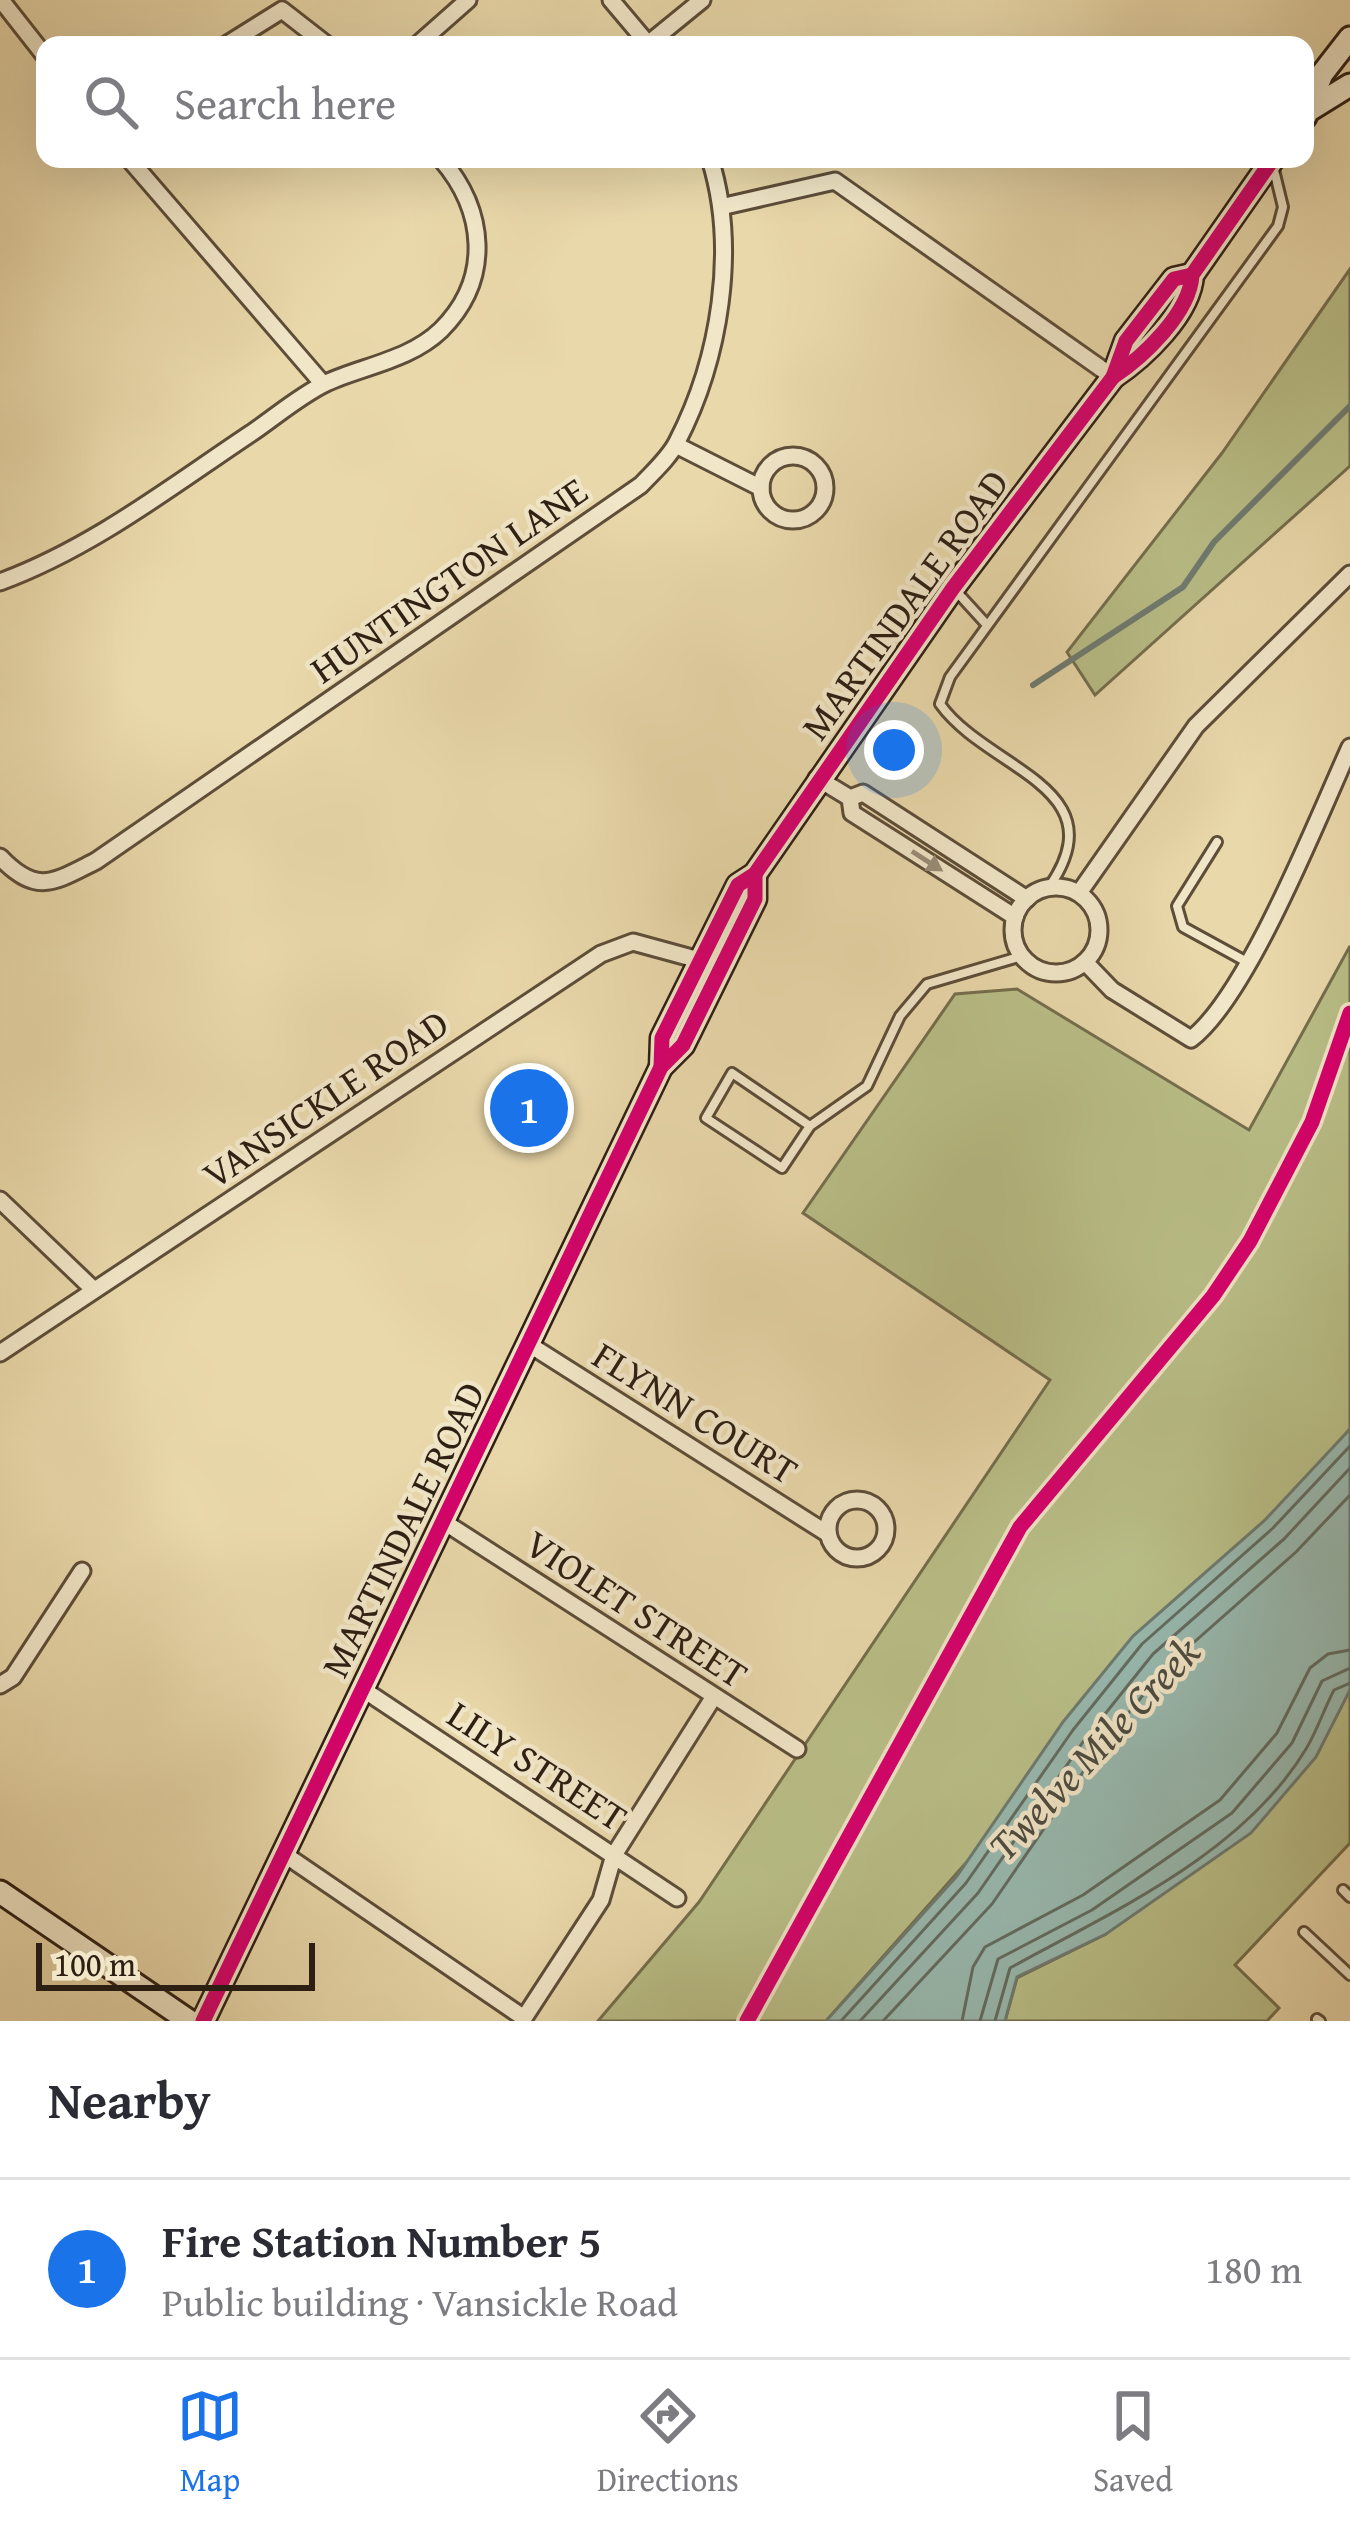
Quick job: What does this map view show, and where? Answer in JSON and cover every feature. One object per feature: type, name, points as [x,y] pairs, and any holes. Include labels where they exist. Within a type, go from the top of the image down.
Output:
[{"type":"main road","points":[[1314,96],[1322,74],[1350,38]]},
{"type":"main road","points":[[1314,109],[1350,85]]},
{"type":"main road","name":"MARTINDALE ROAD","points":[[661,1067],[662,1038],[738,886],[755,874],[817,778],[953,588],[1113,377],[1126,341],[1174,279],[1192,275],[1266,168]]},
{"type":"main road","name":"MARTINDALE ROAD","points":[[203,2021],[661,1067],[683,1045],[744,920],[754,899],[755,874]]},
{"type":"main road","points":[[0,1892],[188,2021]]},
{"type":"street","points":[[1,0],[36,45]]},
{"type":"street","points":[[427,36],[468,0]]},
{"type":"street","points":[[611,0],[641,36]]},
{"type":"street","points":[[659,36],[702,0]]},
{"type":"street","points":[[241,36],[283,10],[316,36]]},
{"type":"street","points":[[136,168],[323,384]]},
{"type":"street","points":[[0,582],[64,559],[323,384],[406,354],[440,330],[460,303],[479,254],[477,216],[462,183],[449,168]]},
{"type":"street","name":"HUNTINGTON LANE","points":[[0,857],[35,883],[52,884],[96,861],[641,485],[676,446],[705,368],[718,312],[725,206],[713,168]]},
{"type":"street","points":[[725,206],[835,181],[1113,377]]},
{"type":"street","points":[[676,446],[761,488],[767,508],[795,520],[820,506],[826,486],[808,459],[787,456],[768,468],[761,488]]},
{"type":"street","points":[[1079,893],[1196,726],[1348,578]]},
{"type":"street","points":[[1085,962],[1112,990],[1191,1040],[1231,995],[1350,747]]},
{"type":"street","points":[[817,778],[850,798]]},
{"type":"street","points":[[850,798],[863,793],[1027,898]]},
{"type":"street","points":[[850,798],[852,813],[1015,917]]},
{"type":"street","points":[[1049,887],[1079,893],[1099,926],[1085,962],[1059,973],[1032,965],[1022,956],[1015,917],[1027,898],[1049,887]]},
{"type":"street","name":"VANSICKLE ROAD","points":[[0,1353],[601,954],[633,942],[699,960]]},
{"type":"street","points":[[0,1200],[94,1290]]},
{"type":"street","name":"FLYNN COURT","points":[[530,1345],[828,1534]]},
{"type":"street","name":"VIOLET STREET","points":[[441,1520],[797,1749]]},
{"type":"street","points":[[0,1685],[13,1677],[82,1571]]},
{"type":"street","name":"LILY STREET","points":[[361,1688],[677,1898]]},
{"type":"street","points":[[281,1852],[524,2018],[601,1900],[614,1855],[713,1698]]},
{"type":"lane","points":[[1049,887],[1070,858],[1072,834],[1063,807],[1051,792],[955,725],[940,704],[950,676],[1278,226],[1283,207],[1274,168]]},
{"type":"lane","points":[[953,588],[987,625]]},
{"type":"lane","points":[[1217,842],[1177,906],[1183,928],[1247,962]]},
{"type":"lane","points":[[810,1126],[732,1073],[706,1118],[782,1168],[810,1126],[867,1086],[900,1016],[927,985],[1022,956]]},
{"type":"lane","points":[[1304,1932],[1350,1975]]},
{"type":"green space","points":[[1350,269],[1350,466],[1095,695],[1067,652],[1222,453]]},
{"type":"green space","points":[[1350,946],[1350,1429],[826,2021],[598,2021],[699,1902],[1050,1380],[803,1213],[955,994],[1017,989],[1249,1130]]},
{"type":"green space","points":[[1350,1690],[1350,1843],[1235,1965],[1279,2008],[1267,2021],[1005,2021],[1017,1978],[1106,1934]]},
{"type":"water","name":"Twelve Mile Creek","points":[[1350,1429],[1350,1690],[1316,1757],[1251,1833],[1106,1934],[1017,1977],[1005,2021],[826,2021],[957,1876],[1063,1722],[1133,1636],[1265,1520]]},
{"type":"waterway","points":[[1033,685],[1183,587],[1214,542],[1350,406]]},
{"type":"cycle path","points":[[1113,377],[1151,346],[1174,319],[1192,275],[1267,168]]},
{"type":"cycle path","points":[[661,1067],[662,1038],[738,885],[755,874],[953,588],[1113,377],[1126,341],[1174,279],[1192,275]]},
{"type":"cycle path","points":[[203,2021],[661,1067],[683,1045],[755,899],[755,874]]},
{"type":"cycle path","points":[[747,2021],[1020,1527],[1213,1296],[1250,1241],[1312,1122],[1350,1013]]},
{"type":"place","name":"Fire Station Number 5","points":[[529,1108]]}]
